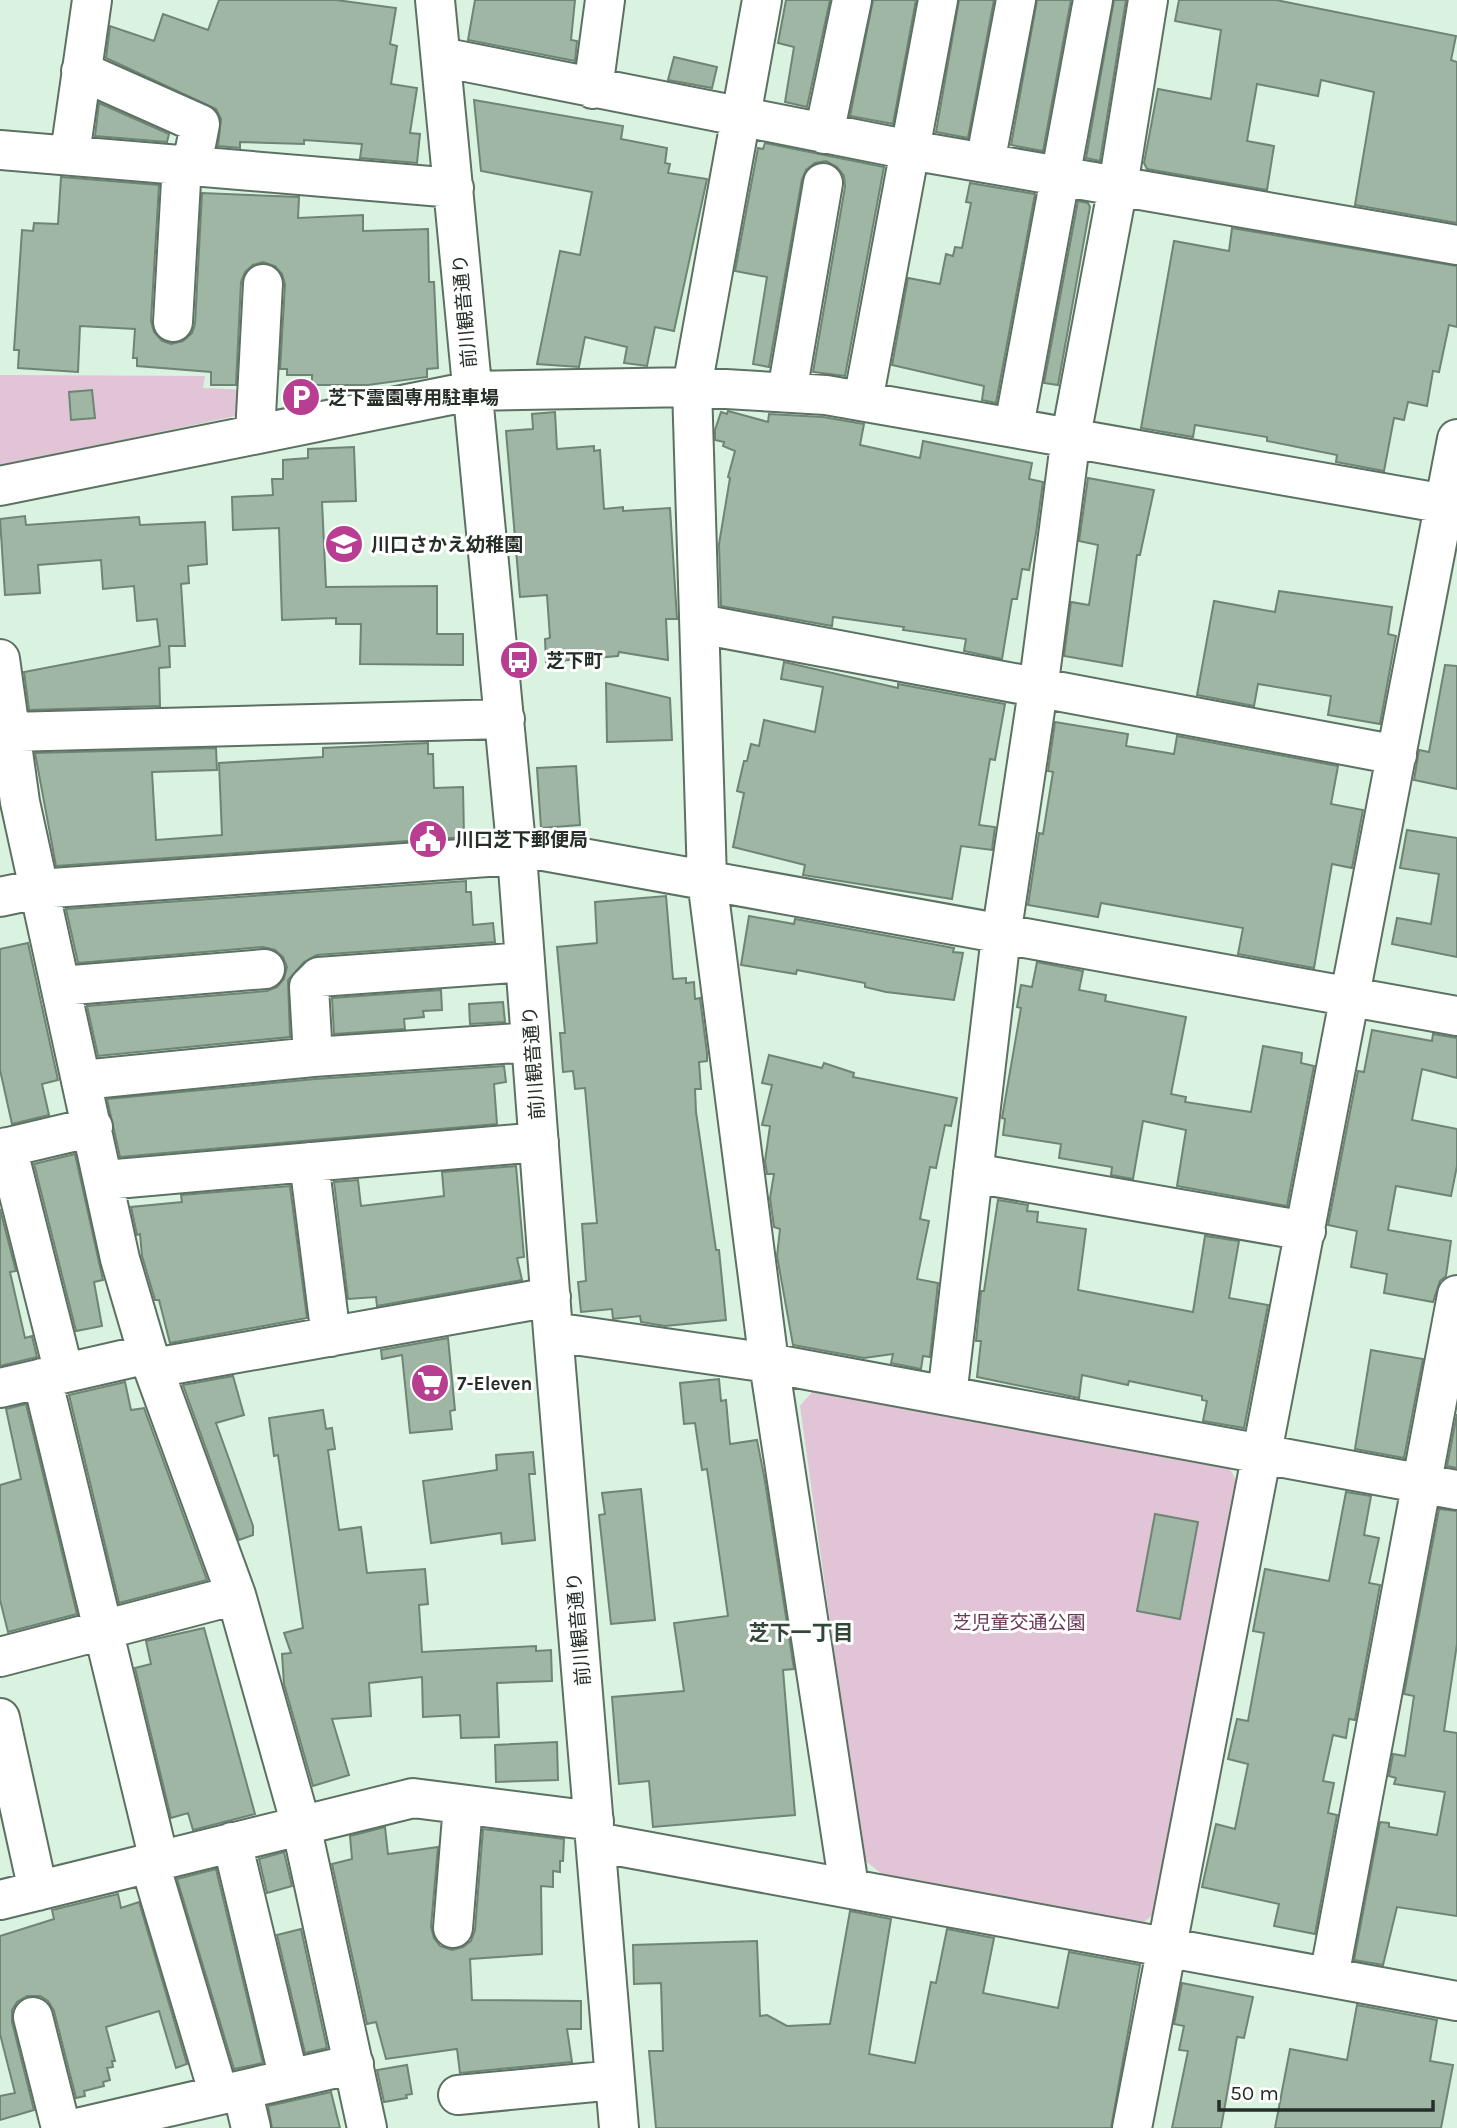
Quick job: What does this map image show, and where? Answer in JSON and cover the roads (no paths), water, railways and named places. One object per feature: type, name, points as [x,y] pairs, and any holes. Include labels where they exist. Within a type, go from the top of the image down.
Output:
[{"type":"street","points":[[69,154],[92,0]]},
{"type":"street","name":"前川観音通り","points":[[435,0],[517,851],[619,2128]]},
{"type":"street","points":[[593,89],[605,0]]},
{"type":"street","points":[[762,0],[692,387],[707,880],[769,1363],[849,1887]]},
{"type":"street","points":[[824,134],[852,0]]},
{"type":"street","points":[[863,401],[938,0]]},
{"type":"street","points":[[985,163],[1016,0]]},
{"type":"street","points":[[1014,426],[1093,0]]},
{"type":"street","points":[[947,1396],[1001,936],[1038,690],[1071,436],[1118,186],[1148,0]]},
{"type":"street","points":[[441,57],[910,150],[1457,245]]},
{"type":"street","points":[[81,71],[200,124],[187,164],[173,322]]},
{"type":"street","points":[[0,150],[454,188]]},
{"type":"street","points":[[787,392],[823,183]]},
{"type":"street","points":[[255,434],[263,284]]},
{"type":"street","points":[[0,486],[471,391],[692,387],[787,392],[863,401],[1451,505]]},
{"type":"street","points":[[1132,2128],[1397,755],[1451,505],[1457,439]]},
{"type":"street","points":[[699,624],[1038,690],[1397,755]]},
{"type":"street","points":[[0,659],[20,802],[105,1180],[120,1259],[151,1361],[236,1595],[301,1825],[367,2128]]},
{"type":"street","points":[[10,732],[505,719]]},
{"type":"street","points":[[0,897],[38,889],[517,851],[707,880],[1001,936],[1457,1016]]},
{"type":"street","points":[[313,1057],[309,987],[319,976],[526,962]]},
{"type":"street","points":[[61,986],[265,970]]},
{"type":"street","points":[[82,1080],[313,1057],[531,1042]]},
{"type":"street","points":[[93,1127],[4,1148],[154,1862],[230,2093],[251,2128]]},
{"type":"street","points":[[105,1180],[539,1142]]},
{"type":"street","points":[[309,1162],[331,1337]]},
{"type":"street","points":[[973,1173],[1306,1231]]},
{"type":"street","points":[[1329,1977],[1439,1487],[1457,1295]]},
{"type":"street","points":[[0,1388],[53,1376],[331,1337],[552,1315],[769,1363],[1439,1487]]},
{"type":"street","points":[[0,1657],[236,1595]]},
{"type":"street","points":[[0,1718],[38,1891]]},
{"type":"street","points":[[0,1900],[413,1798],[595,1831],[849,1887],[1457,2001]]},
{"type":"street","points":[[453,1928],[463,1805]]},
{"type":"street","points":[[232,1842],[289,2079]]},
{"type":"street","points":[[33,2017],[61,2128]]},
{"type":"street","points":[[77,2128],[354,2064]]},
{"type":"street","points":[[458,2095],[615,2080]]},
{"type":"place","name":"芝下霊園専用駐車場","points":[[301,397]]},
{"type":"place","name":"川口さかえ幼稚園","points":[[344,544]]},
{"type":"place","name":"芝下町","points":[[519,660]]},
{"type":"place","name":"川口芝下郵便局","points":[[428,839]]},
{"type":"place","name":"7-Eleven","points":[[430,1383]]},
{"type":"district","name":"芝下一丁目","points":[[801,1633]]},
{"type":"park label","name":"芝児童交通公園","points":[[1019,1622]]}]
